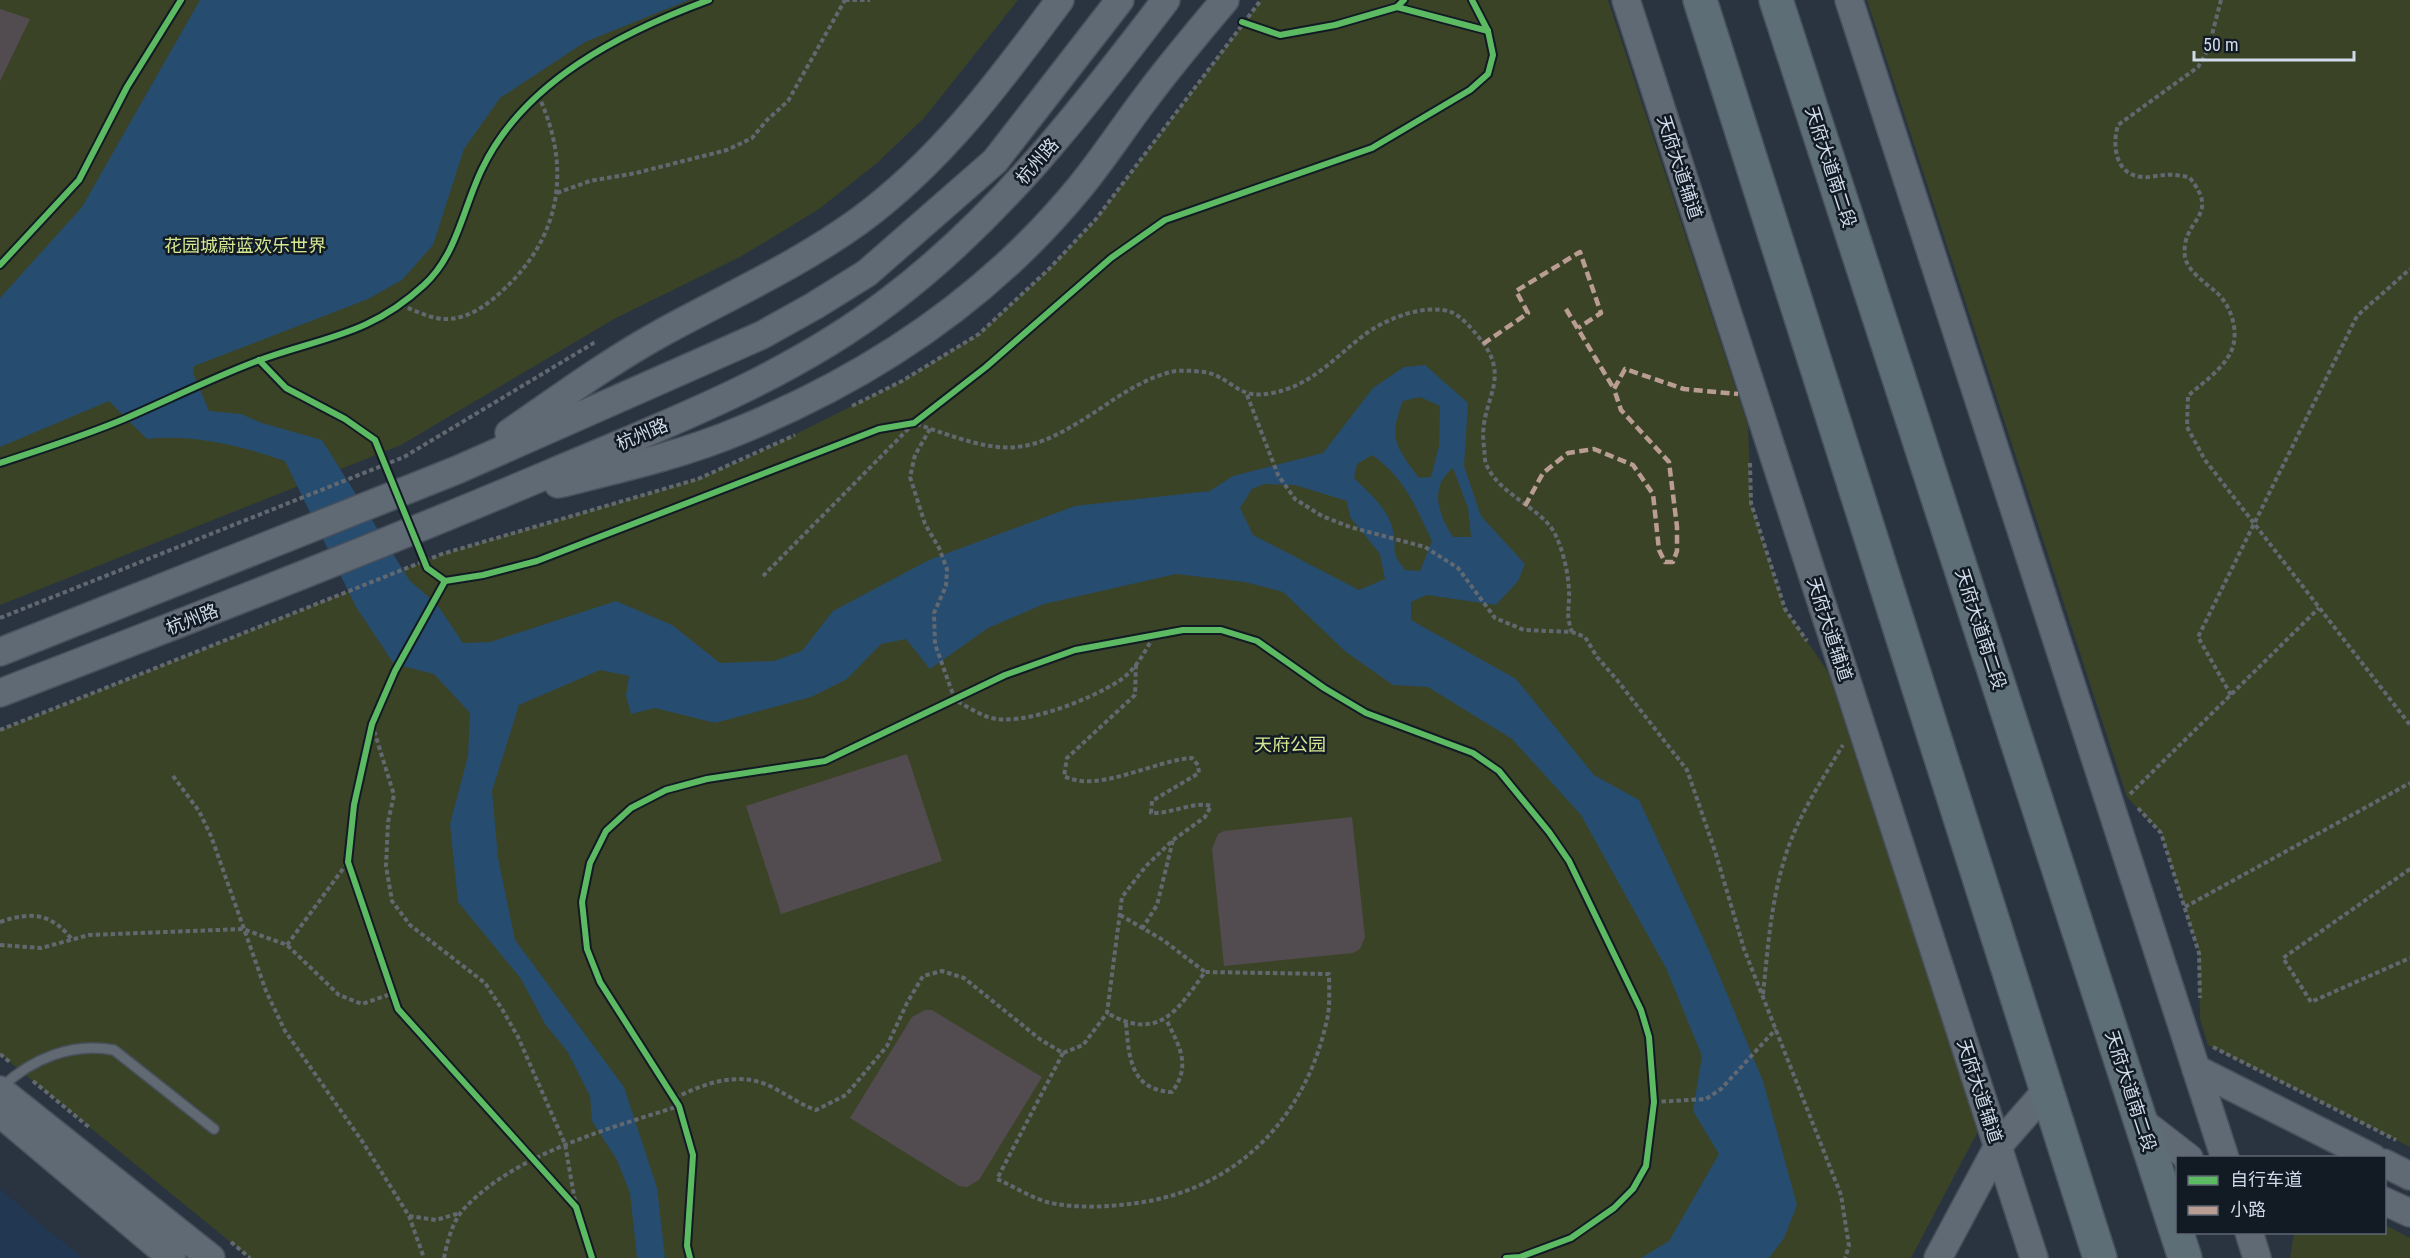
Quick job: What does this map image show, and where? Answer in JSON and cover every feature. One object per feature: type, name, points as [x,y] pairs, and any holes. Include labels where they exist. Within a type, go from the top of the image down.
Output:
[{"type":"highway","points":[[1700,0],[2100,1258]]},
{"type":"highway","name":"天府大道南二段","points":[[1776,0],[2176,1230]]},
{"type":"highway","name":"天府大道南二段","points":[[2177,1234],[2185,1258]]},
{"type":"main road","points":[[458,470],[615,360],[665,331],[799,261],[860,220],[931,160],[987,99],[1060,0]]},
{"type":"main road","name":"杭州路","points":[[0,652],[458,470],[762,335],[867,273],[995,161],[1120,0]]},
{"type":"main road","name":"杭州路","points":[[0,693],[333,564],[690,414],[784,369],[859,324],[941,260],[1014,189],[1087,104],[1166,0]]},
{"type":"main road","points":[[478,504],[631,466],[703,444],[818,396],[888,357],[953,311],[1028,244],[1080,187],[1147,97],[1225,0]]},
{"type":"main road","points":[[1849,0],[2224,1156]]},
{"type":"main road","name":"天府大道辅道","points":[[1634,8],[2034,1258]]},
{"type":"main road","points":[[2196,1068],[2369,1156]]},
{"type":"main road","points":[[0,1090],[211,1258]]},
{"type":"main road","points":[[1938,1258],[1998,1146],[2047,1090]]},
{"type":"main road","points":[[0,1113],[172,1258]]},
{"type":"main road","points":[[2140,1120],[2186,1156]]},
{"type":"main road","points":[[2392,1153],[2410,1176]]},
{"type":"main road","points":[[2386,1201],[2410,1213]]},
{"type":"lane","points":[[0,1090],[19,1071],[69,1049],[94,1046],[114,1050],[214,1129]]},
{"type":"path","points":[[557,193],[590,181],[636,173],[727,150],[752,138],[766,120],[788,100],[845,0],[870,0]]},
{"type":"path","points":[[2221,0],[2208,50],[2198,67],[2118,125],[2113,140],[2116,156],[2123,168],[2140,178],[2169,174],[2189,177],[2202,193],[2202,211],[2187,235],[2185,258],[2198,278],[2224,298],[2235,329],[2229,357],[2188,396],[2187,427],[2205,460],[2410,725]]},
{"type":"path","points":[[1242,22],[1251,25]]},
{"type":"path","points":[[532,103],[546,91]]},
{"type":"path","points":[[401,305],[436,318],[450,320],[469,314],[490,302],[513,281],[534,254],[549,229],[557,193],[556,143],[539,97]]},
{"type":"path","points":[[2231,694],[2198,637],[2357,316],[2410,269]]},
{"type":"path","points":[[393,311],[410,298]]},
{"type":"path","points":[[902,425],[914,423],[965,442],[1004,449],[1040,444],[1064,433],[1129,389],[1176,372],[1213,374],[1247,395],[1271,394],[1301,384],[1328,367],[1366,333],[1394,319],[1430,309],[1452,312],[1477,334],[1493,360],[1496,383],[1484,416],[1486,466],[1503,488],[1554,532],[1565,564],[1569,591],[1566,616],[1572,632]]},
{"type":"path","points":[[1247,395],[1278,475],[1295,499],[1322,516],[1350,527],[1425,547],[1458,568],[1495,618],[1524,630],[1572,632],[1585,637],[1597,657],[1687,770],[1715,851],[1744,949],[1840,1195],[1849,1246],[1845,1258]]},
{"type":"path","points":[[763,576],[923,416]]},
{"type":"path","points":[[930,429],[915,455],[910,477],[925,525],[939,548],[947,569],[946,586],[934,613],[934,644],[955,700],[990,718],[1038,716],[1079,702],[1119,680],[1136,665],[1155,634]]},
{"type":"path","points":[[0,618],[404,457]]},
{"type":"path","points":[[384,461],[388,472]]},
{"type":"path","points":[[0,730],[442,554]]},
{"type":"path","points":[[423,557],[427,568]]},
{"type":"path","points":[[2127,796],[2319,608]]},
{"type":"path","points":[[1147,635],[1164,633]]},
{"type":"path","points":[[1120,915],[1163,940],[1205,972],[1329,974],[1328,1014],[1312,1070],[1280,1125],[1246,1160],[1206,1185],[1166,1199],[1105,1207],[1046,1202],[997,1179],[1063,1053],[1083,1045],[1107,1013],[1122,897],[1146,866],[1173,840],[1205,817],[1211,806],[1202,804],[1168,814],[1151,813],[1152,801],[1199,773],[1198,765],[1192,758],[1173,759],[1120,776],[1075,782],[1064,776],[1067,758],[1135,695],[1136,665]]},
{"type":"path","points":[[945,705],[965,695]]},
{"type":"path","points":[[369,736],[376,714]]},
{"type":"path","points":[[372,724],[393,795],[388,822],[386,866],[392,900],[410,925],[485,983],[518,1037],[565,1144],[576,1207],[580,1217]]},
{"type":"path","points":[[1763,995],[1772,905],[1786,853],[1808,805],[1849,735]]},
{"type":"path","points":[[172,776],[199,811],[211,836],[266,991],[285,1031],[362,1141],[409,1216],[424,1258]]},
{"type":"path","points":[[2185,907],[2410,783]]},
{"type":"path","points":[[2124,785],[2127,796],[2161,833],[2199,953],[2200,1008]]},
{"type":"path","points":[[1142,929],[1157,905],[1173,840]]},
{"type":"path","points":[[349,851],[348,862],[351,873]]},
{"type":"path","points":[[287,945],[348,862]]},
{"type":"path","points":[[2410,869],[2283,958],[2311,1002],[2410,958]]},
{"type":"path","points":[[0,922],[20,915],[39,916],[62,926],[73,941]]},
{"type":"path","points":[[0,945],[41,948],[89,935],[243,929],[287,945],[339,995],[362,1004],[392,994]]},
{"type":"path","points":[[675,1098],[700,1086],[727,1080],[751,1079],[770,1086],[800,1105],[816,1110],[846,1095],[887,1046],[907,1003],[923,976],[942,971],[964,978],[1041,1040],[1063,1053]]},
{"type":"path","points":[[1107,1013],[1126,1023],[1147,1024],[1166,1019],[1180,1005],[1205,972]]},
{"type":"path","points":[[388,983],[395,1002]]},
{"type":"path","points":[[1126,1023],[1130,1059],[1139,1078],[1154,1091],[1172,1092],[1181,1080],[1183,1054],[1166,1019]]},
{"type":"path","points":[[1654,1102],[1706,1099],[1721,1089],[1776,1029]]},
{"type":"path","points":[[2208,1044],[2392,1153]]},
{"type":"path","points":[[669,1088],[682,1115]]},
{"type":"path","points":[[1653,1091],[1653,1113]]},
{"type":"path","points":[[409,1216],[436,1220],[461,1212],[496,1183],[565,1144],[679,1106]]},
{"type":"path","points":[[525,1152],[540,1168]]},
{"type":"path","points":[[562,1191],[576,1207]]},
{"type":"path","points":[[444,1258],[448,1241],[461,1212]]},
{"type":"shaded area","points":[[200,0],[689,0],[585,42],[500,98],[464,149],[433,245],[402,280],[368,299],[194,366],[193,373],[209,411],[241,414],[262,423],[322,440],[410,581],[436,603],[463,643],[490,642],[616,601],[672,625],[720,663],[774,661],[802,651],[833,611],[929,560],[1075,506],[1210,491],[1233,476],[1323,453],[1373,388],[1404,367],[1425,365],[1468,403],[1464,466],[1481,516],[1525,564],[1518,581],[1496,605],[1427,595],[1411,602],[1411,620],[1516,679],[1594,775],[1639,800],[1710,953],[1763,1081],[1797,1205],[1784,1238],[1769,1258],[1641,1258],[1669,1241],[1719,1154],[1693,1111],[1702,1056],[1666,968],[1581,815],[1512,739],[1428,687],[1393,685],[1346,652],[1283,592],[1245,582],[1176,574],[1044,604],[988,628],[930,669],[906,639],[881,644],[847,679],[811,697],[715,723],[655,708],[631,714],[626,696],[629,676],[600,670],[519,705],[492,791],[498,858],[515,940],[624,1087],[657,1188],[665,1258],[637,1258],[630,1193],[617,1160],[592,1121],[590,1096],[567,1051],[545,1024],[521,979],[458,902],[450,824],[468,756],[470,713],[434,674],[394,664],[356,607],[285,461],[217,442],[182,438],[147,439],[109,401],[0,447],[0,298],[82,207]],"holes":[[[1420,397],[1440,406],[1439,446],[1431,477],[1419,478],[1397,442],[1396,425],[1403,401]],[[1372,455],[1393,473],[1408,493],[1432,541],[1420,571],[1405,570],[1397,558],[1391,523],[1378,502],[1354,478],[1357,464]],[[1453,468],[1468,508],[1471,537],[1453,537],[1440,511],[1438,493],[1445,476]],[[1264,484],[1295,485],[1347,501],[1350,517],[1380,554],[1385,579],[1359,590],[1253,535],[1240,508],[1252,489]]]},
{"type":"shaded area","points":[[0,1189],[45,1228],[83,1258],[0,1258]]},
{"type":"green space","name":"花园城蔚蓝欢乐世界","points":[[0,0],[1018,0],[924,118],[877,163],[819,209],[740,257],[614,319],[401,445],[0,605]]},
{"type":"green space","name":"天府公园","points":[[1261,0],[1608,0],[1748,426],[1751,503],[1785,609],[1828,672],[1978,1131],[1911,1258],[250,1258],[0,1054],[0,730],[442,554],[698,479],[758,453],[902,381],[979,334],[1049,269],[1096,219]]},
{"type":"green space","points":[[1867,0],[2410,0],[2410,1147],[2208,1045],[2200,1019],[2199,953],[2161,833],[2127,797]]},
{"type":"green space","points":[[2386,1226],[2410,1238],[2410,1258],[2290,1258],[2294,1234],[2386,1234]]},
{"type":"building","points":[[0,9],[30,19],[0,81]]},
{"type":"building","points":[[907,754],[942,861],[781,914],[746,806]]},
{"type":"building","points":[[1352,817],[1365,937],[1360,949],[1353,953],[1224,966],[1212,849],[1218,834],[1224,831]]},
{"type":"building","points":[[925,1010],[932,1010],[1042,1077],[979,1180],[967,1187],[959,1186],[850,1118],[912,1017]]},
{"type":"marked path","points":[[1483,344],[1528,313],[1516,291],[1580,252],[1601,313],[1578,328]]},
{"type":"marked path","points":[[1566,309],[1614,389]]},
{"type":"marked path","points":[[1525,506],[1543,473],[1568,453],[1594,449],[1633,465],[1653,494],[1659,550],[1665,562],[1673,562],[1677,551],[1677,527],[1669,462],[1621,410],[1614,389],[1625,369],[1684,389],[1738,394]]},
{"type":"cycle path","points":[[0,265],[79,180],[127,87],[181,0]]},
{"type":"cycle path","points":[[0,463],[109,425],[257,361],[344,333],[384,315],[404,302],[424,285],[444,260],[482,169],[500,138],[523,110],[549,85],[610,44],[709,0]]},
{"type":"cycle path","points":[[1242,22],[1280,35],[1335,25],[1397,7],[1404,0]]},
{"type":"cycle path","points":[[445,581],[483,575],[537,561],[879,429],[914,423],[986,367],[1111,258],[1165,220],[1372,148],[1470,90],[1488,74],[1493,55],[1488,31],[1472,0]]},
{"type":"cycle path","points":[[1397,7],[1488,31]]},
{"type":"cycle path","points":[[259,360],[286,388],[345,419],[375,440],[427,568],[445,581],[395,671],[372,724],[354,805],[348,862],[398,1009],[576,1207],[592,1258]]},
{"type":"cycle path","points":[[690,1258],[687,1246],[693,1155],[679,1106],[600,982],[587,949],[582,902],[590,863],[606,831],[631,808],[666,790],[707,779],[825,761],[1005,675],[1075,650],[1183,630],[1221,630],[1257,641],[1324,688],[1366,713],[1473,753],[1499,771],[1549,832],[1569,861],[1641,1010],[1649,1037],[1654,1102],[1646,1166],[1633,1189],[1614,1208],[1571,1238],[1520,1257],[1506,1258]]}]
